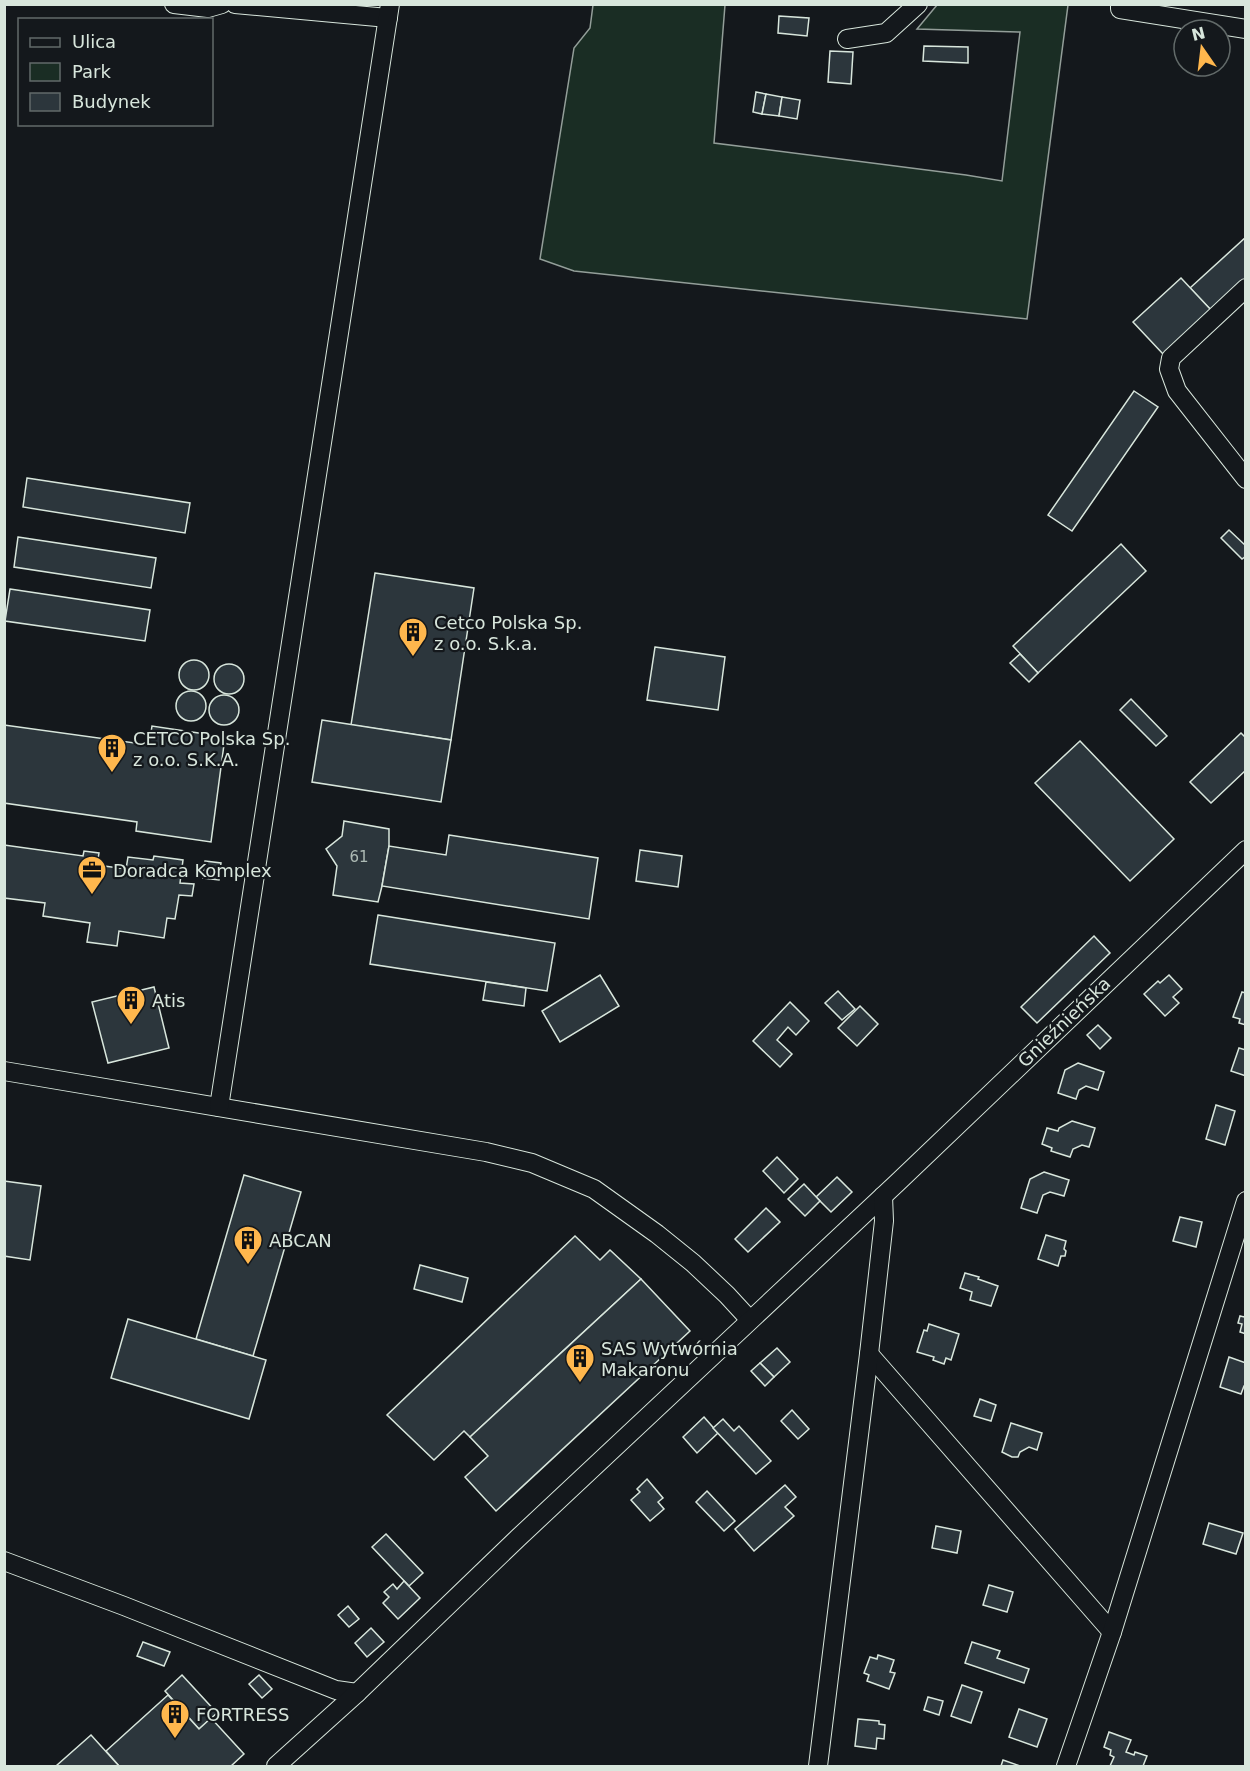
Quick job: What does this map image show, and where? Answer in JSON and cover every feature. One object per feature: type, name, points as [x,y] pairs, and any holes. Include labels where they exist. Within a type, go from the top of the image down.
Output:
[{"type":"street","points":[[174,4],[208,8],[222,4]]},
{"type":"street","points":[[219,1107],[389,11],[235,4]]},
{"type":"street","points":[[847,39],[886,33],[918,4]]},
{"type":"street","points":[[1120,4],[1120,9],[1245,30]]},
{"type":"street","points":[[1245,288],[1171,358],[1169,369],[1177,391],[1245,479]]},
{"type":"street","name":"Gnieźnieńska","points":[[276,1767],[883,1196],[1245,850]]},
{"type":"street","points":[[4,1071],[486,1152],[532,1163],[594,1189],[657,1234],[693,1263],[750,1320]]},
{"type":"street","points":[[818,1767],[869,1354],[884,1221],[883,1196]]},
{"type":"street","points":[[1066,1767],[1112,1632],[1245,1201]]},
{"type":"street","points":[[869,1354],[1112,1632]]},
{"type":"street","points":[[4,1561],[336,1690],[357,1693]]},
{"type":"green space","points":[[593,5],[725,5],[714,143],[1002,181],[1020,32],[917,29],[937,5],[1068,5],[1027,319],[574,271],[540,259],[574,48],[590,28]]},
{"type":"building","points":[[779,16],[809,18],[807,36],[778,33]]},
{"type":"building","points":[[924,46],[968,47],[968,63],[923,61]]},
{"type":"building","points":[[830,51],[853,52],[851,84],[828,82]]},
{"type":"building","points":[[756,92],[766,94],[762,114],[753,112]]},
{"type":"building","points":[[766,94],[782,97],[779,116],[762,114]]},
{"type":"building","points":[[782,97],[800,100],[797,119],[779,116]]},
{"type":"building","points":[[1246,237],[1246,279],[1211,310],[1190,288]]},
{"type":"building","points":[[1181,278],[1211,310],[1163,354],[1133,322]]},
{"type":"building","points":[[1134,391],[1158,407],[1072,531],[1048,515]]},
{"type":"building","points":[[27,478],[190,503],[185,533],[23,507]]},
{"type":"building","points":[[1229,530],[1246,546],[1246,556],[1242,559],[1221,538]]},
{"type":"building","points":[[18,537],[156,558],[151,588],[14,567]]},
{"type":"building","points":[[1121,544],[1146,571],[1038,673],[1013,646]]},
{"type":"building","name":"Cetco Polska Sp. z o.o. S.k.a.","points":[[375,573],[474,588],[451,740],[351,725]]},
{"type":"building","points":[[10,589],[150,610],[145,641],[5,621]]},
{"type":"building","points":[[655,647],[725,657],[718,710],[647,700]]},
{"type":"building","points":[[1020,654],[1038,673],[1029,682],[1010,663]]},
{"type":"building","points":[[194,660],[200,661],[208,669],[208,681],[200,689],[194,690],[188,689],[180,681],[179,675],[180,669],[188,661]]},
{"type":"building","points":[[229,664],[240,668],[244,679],[240,690],[229,694],[218,690],[214,679],[218,668]]},
{"type":"building","points":[[191,691],[202,695],[206,706],[202,717],[191,721],[180,717],[176,706],[180,695]]},
{"type":"building","points":[[224,695],[235,699],[239,710],[235,721],[224,725],[213,721],[209,710],[213,699]]},
{"type":"building","points":[[1131,699],[1167,736],[1156,746],[1120,710]]},
{"type":"building","points":[[322,720],[451,740],[441,802],[312,782]]},
{"type":"building","name":"CETCO Polska Sp. z o.o. S.K.A.","points":[[4,725],[149,745],[152,726],[225,737],[211,842],[136,831],[137,822],[4,803]]},
{"type":"building","points":[[1241,733],[1246,738],[1246,770],[1211,803],[1190,782]]},
{"type":"building","points":[[1080,741],[1174,839],[1130,881],[1035,783]]},
{"type":"building","points":[[344,821],[389,829],[389,846],[378,902],[333,895],[337,866],[326,849],[342,836]]},
{"type":"building","points":[[449,835],[598,858],[589,919],[382,886],[389,846],[446,855]]},
{"type":"building","name":"Doradca Komplex","points":[[4,845],[83,856],[84,851],[99,853],[97,865],[126,869],[128,857],[153,860],[154,856],[183,860],[180,883],[194,884],[192,896],[179,895],[175,919],[167,918],[164,938],[119,931],[117,946],[87,942],[90,923],[43,916],[45,903],[4,898]]},
{"type":"building","points":[[640,850],[682,856],[678,887],[636,881]]},
{"type":"building","points":[[205,861],[221,863],[219,880],[203,878]]},
{"type":"building","points":[[378,915],[555,943],[547,991],[370,964]]},
{"type":"building","points":[[1094,936],[1110,953],[1037,1023],[1021,1007]]},
{"type":"building","points":[[600,975],[619,1006],[560,1042],[542,1011]]},
{"type":"building","points":[[1169,975],[1182,989],[1173,997],[1179,1003],[1165,1016],[1144,994],[1158,981],[1160,983]]},
{"type":"building","points":[[486,982],[526,988],[524,1006],[483,1000]]},
{"type":"building","name":"Atis","points":[[154,987],[169,1048],[108,1063],[92,1002]]},
{"type":"building","points":[[838,991],[855,1009],[842,1020],[825,1003]]},
{"type":"building","points":[[1242,992],[1246,993],[1246,1025],[1239,1023],[1240,1019],[1233,1017]]},
{"type":"building","points":[[790,1002],[809,1021],[796,1035],[788,1027],[777,1040],[792,1054],[780,1067],[753,1041]]},
{"type":"building","points":[[860,1006],[878,1024],[857,1046],[838,1028]]},
{"type":"building","points":[[1098,1025],[1111,1038],[1100,1049],[1087,1035]]},
{"type":"building","points":[[1239,1048],[1246,1050],[1246,1076],[1231,1071]]},
{"type":"building","points":[[1078,1063],[1104,1072],[1098,1090],[1086,1086],[1079,1090],[1076,1099],[1058,1093],[1065,1070]]},
{"type":"building","points":[[1216,1105],[1235,1111],[1225,1145],[1206,1139]]},
{"type":"building","points":[[1072,1121],[1095,1128],[1089,1147],[1082,1145],[1073,1149],[1070,1157],[1051,1151],[1052,1148],[1042,1144],[1047,1128],[1058,1131],[1059,1128]]},
{"type":"building","points":[[777,1157],[798,1179],[784,1193],[763,1171]]},
{"type":"building","points":[[1044,1172],[1069,1180],[1064,1196],[1050,1192],[1043,1195],[1037,1213],[1021,1208],[1030,1179]]},
{"type":"building","name":"ABCAN","points":[[244,1175],[301,1192],[253,1356],[196,1339]]},
{"type":"building","points":[[837,1177],[852,1192],[831,1212],[816,1197]]},
{"type":"building","points":[[4,1181],[41,1186],[30,1260],[4,1256]]},
{"type":"building","points":[[804,1184],[820,1201],[805,1216],[788,1199]]},
{"type":"building","points":[[766,1208],[780,1222],[748,1252],[735,1239]]},
{"type":"building","points":[[1180,1217],[1202,1222],[1196,1247],[1173,1241]]},
{"type":"building","points":[[1046,1235],[1066,1241],[1065,1256],[1061,1256],[1058,1266],[1038,1259]]},
{"type":"building","points":[[575,1236],[600,1260],[610,1250],[641,1279],[470,1437],[464,1431],[434,1460],[387,1415]]},
{"type":"building","points":[[420,1265],[468,1278],[462,1302],[414,1289]]},
{"type":"building","points":[[965,1273],[998,1286],[991,1306],[970,1300],[972,1292],[960,1288]]},
{"type":"building","name":"SAS Wytwórnia Makaronu","points":[[641,1279],[690,1331],[496,1511],[465,1477],[488,1456],[470,1437]]},
{"type":"building","points":[[1246,1314],[1246,1334],[1240,1332],[1242,1324],[1238,1323],[1240,1316],[1244,1317]]},
{"type":"building","points":[[128,1319],[266,1360],[249,1419],[111,1378]]},
{"type":"building","points":[[929,1324],[959,1334],[951,1360],[946,1358],[944,1364],[933,1360],[934,1357],[917,1352],[924,1330],[927,1331]]},
{"type":"building","points":[[777,1348],[790,1362],[774,1377],[760,1363]]},
{"type":"building","points":[[1229,1357],[1246,1363],[1246,1386],[1241,1394],[1220,1387]]},
{"type":"building","points":[[760,1363],[774,1377],[765,1386],[751,1371]]},
{"type":"building","points":[[980,1399],[996,1405],[991,1421],[974,1416]]},
{"type":"building","points":[[792,1410],[809,1429],[798,1439],[781,1421]]},
{"type":"building","points":[[704,1417],[718,1433],[697,1453],[683,1437]]},
{"type":"building","points":[[723,1419],[734,1431],[739,1426],[771,1461],[756,1474],[713,1428]]},
{"type":"building","points":[[1011,1423],[1042,1433],[1037,1450],[1029,1447],[1020,1452],[1018,1457],[1002,1452]]},
{"type":"building","points":[[647,1479],[663,1498],[658,1502],[664,1509],[650,1521],[631,1500],[640,1492],[637,1489]]},
{"type":"building","points":[[785,1485],[796,1497],[785,1507],[794,1516],[754,1551],[735,1529]]},
{"type":"building","points":[[707,1491],[735,1521],[724,1531],[696,1502]]},
{"type":"building","points":[[1209,1523],[1243,1533],[1236,1554],[1203,1544]]},
{"type":"building","points":[[936,1526],[961,1531],[957,1553],[932,1548]]},
{"type":"building","points":[[386,1534],[423,1573],[409,1586],[372,1547]]},
{"type":"building","points":[[404,1581],[420,1598],[398,1619],[383,1603],[389,1597],[384,1592],[393,1584],[397,1589]]},
{"type":"building","points":[[989,1585],[1013,1592],[1007,1612],[983,1605]]},
{"type":"building","points":[[348,1606],[359,1619],[349,1627],[338,1615]]},
{"type":"building","points":[[371,1628],[384,1642],[367,1657],[355,1643]]},
{"type":"building","points":[[143,1642],[170,1652],[164,1666],[137,1656]]},
{"type":"building","points":[[972,1642],[1000,1651],[997,1658],[1029,1669],[1024,1683],[965,1663]]},
{"type":"building","points":[[878,1655],[894,1660],[890,1672],[895,1673],[889,1689],[867,1681],[869,1675],[864,1673],[870,1657],[877,1659]]},
{"type":"building","points":[[182,1675],[217,1713],[199,1729],[165,1691]]},
{"type":"building","points":[[259,1675],[272,1689],[262,1698],[249,1684]]},
{"type":"building","points":[[962,1685],[982,1692],[971,1723],[951,1716]]},
{"type":"building","name":"FORTRESS","points":[[168,1695],[199,1729],[211,1718],[244,1754],[231,1766],[119,1766],[106,1751]]},
{"type":"building","points":[[928,1697],[943,1701],[939,1715],[924,1710]]},
{"type":"building","points":[[1019,1709],[1047,1719],[1037,1747],[1009,1737]]},
{"type":"building","points":[[858,1719],[879,1721],[879,1724],[885,1725],[884,1739],[877,1738],[876,1749],[855,1746]]},
{"type":"building","points":[[1109,1732],[1131,1740],[1126,1752],[1147,1756],[1143,1766],[1110,1766],[1114,1757],[1110,1755],[1111,1750],[1104,1747]]},
{"type":"building","points":[[91,1735],[119,1766],[56,1766]]},
{"type":"building","points":[[1003,1760],[1020,1766],[1001,1766]]},
{"type":"place","name":"Cetco Polska Sp. z o.o. S.k.a.","points":[[413,658]]},
{"type":"place","name":"CETCO Polska Sp. z o.o. S.K.A.","points":[[112,774]]},
{"type":"place","name":"Doradca Komplex","points":[[92,896]]},
{"type":"place","name":"Atis","points":[[131,1026]]},
{"type":"place","name":"ABCAN","points":[[248,1266]]},
{"type":"place","name":"SAS Wytwórnia Makaronu","points":[[580,1384]]},
{"type":"place","name":"FORTRESS","points":[[175,1740]]}]
